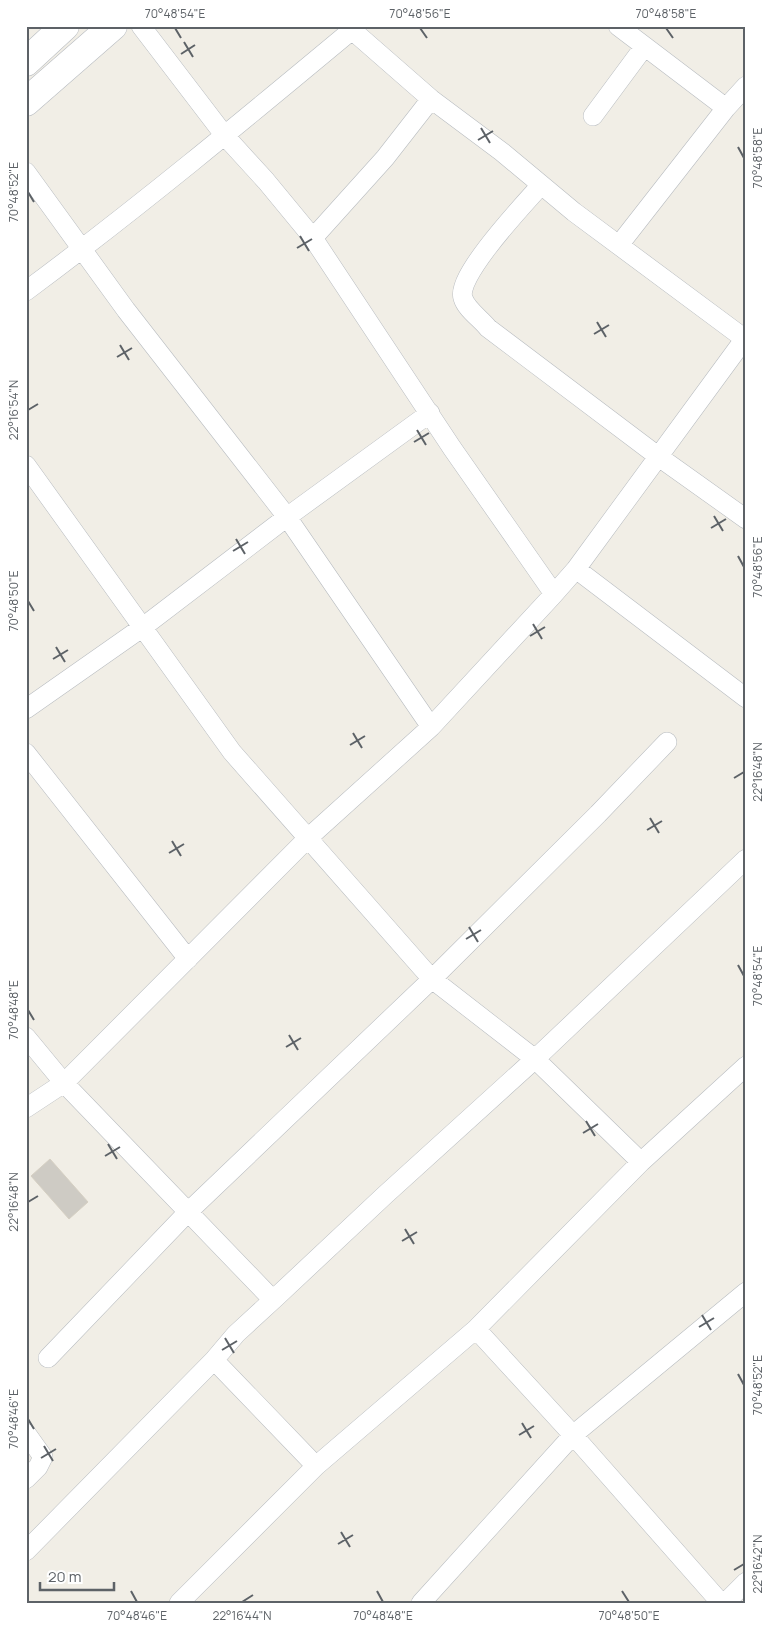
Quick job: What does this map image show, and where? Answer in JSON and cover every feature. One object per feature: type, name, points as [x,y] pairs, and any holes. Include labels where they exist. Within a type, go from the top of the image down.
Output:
[{"type":"main road","points":[[26,62],[65,26]]},
{"type":"main road","points":[[26,102],[113,26]]},
{"type":"street","points":[[141,26],[225,136],[266,181],[313,238],[452,448],[554,594]]},
{"type":"street","points":[[618,26],[726,108]]},
{"type":"street","points":[[26,291],[82,250],[225,136],[354,28],[432,99],[619,245],[745,338],[576,569],[431,727],[308,838],[64,1083],[26,1108]]},
{"type":"street","points":[[592,116],[644,47]]},
{"type":"street","points":[[619,245],[726,108],[746,86]]},
{"type":"street","points":[[313,238],[385,158],[432,99]]},
{"type":"street","points":[[26,172],[126,310],[287,517],[431,727]]},
{"type":"street","points":[[541,185],[479,258],[462,287],[462,298],[488,328],[659,457],[746,519]]},
{"type":"street","points":[[26,710],[143,627],[287,517],[430,413]]},
{"type":"street","points":[[26,465],[232,752],[432,978],[535,1059],[641,1162]]},
{"type":"street","points":[[576,569],[746,698]]},
{"type":"street","points":[[48,1358],[188,1212],[432,978],[668,742]]},
{"type":"street","points":[[26,753],[188,959]]},
{"type":"street","points":[[26,1551],[214,1360],[236,1334],[535,1059],[746,859]]},
{"type":"street","points":[[26,1037],[64,1083],[273,1300]]},
{"type":"street","points":[[179,1603],[316,1466],[476,1329],[641,1162],[746,1066]]},
{"type":"street","points":[[421,1603],[573,1435],[746,1292]]},
{"type":"street","points":[[476,1329],[573,1435],[721,1603]]},
{"type":"street","points":[[214,1360],[316,1466]]},
{"type":"street","points":[[26,1433],[43,1457],[38,1468],[26,1479]]},
{"type":"street","points":[[727,1603],[746,1582]]},
{"type":"street","points":[[727,1603],[746,1596]]},
{"type":"building","points":[[50,1159],[88,1202],[69,1219],[31,1176]]}]
